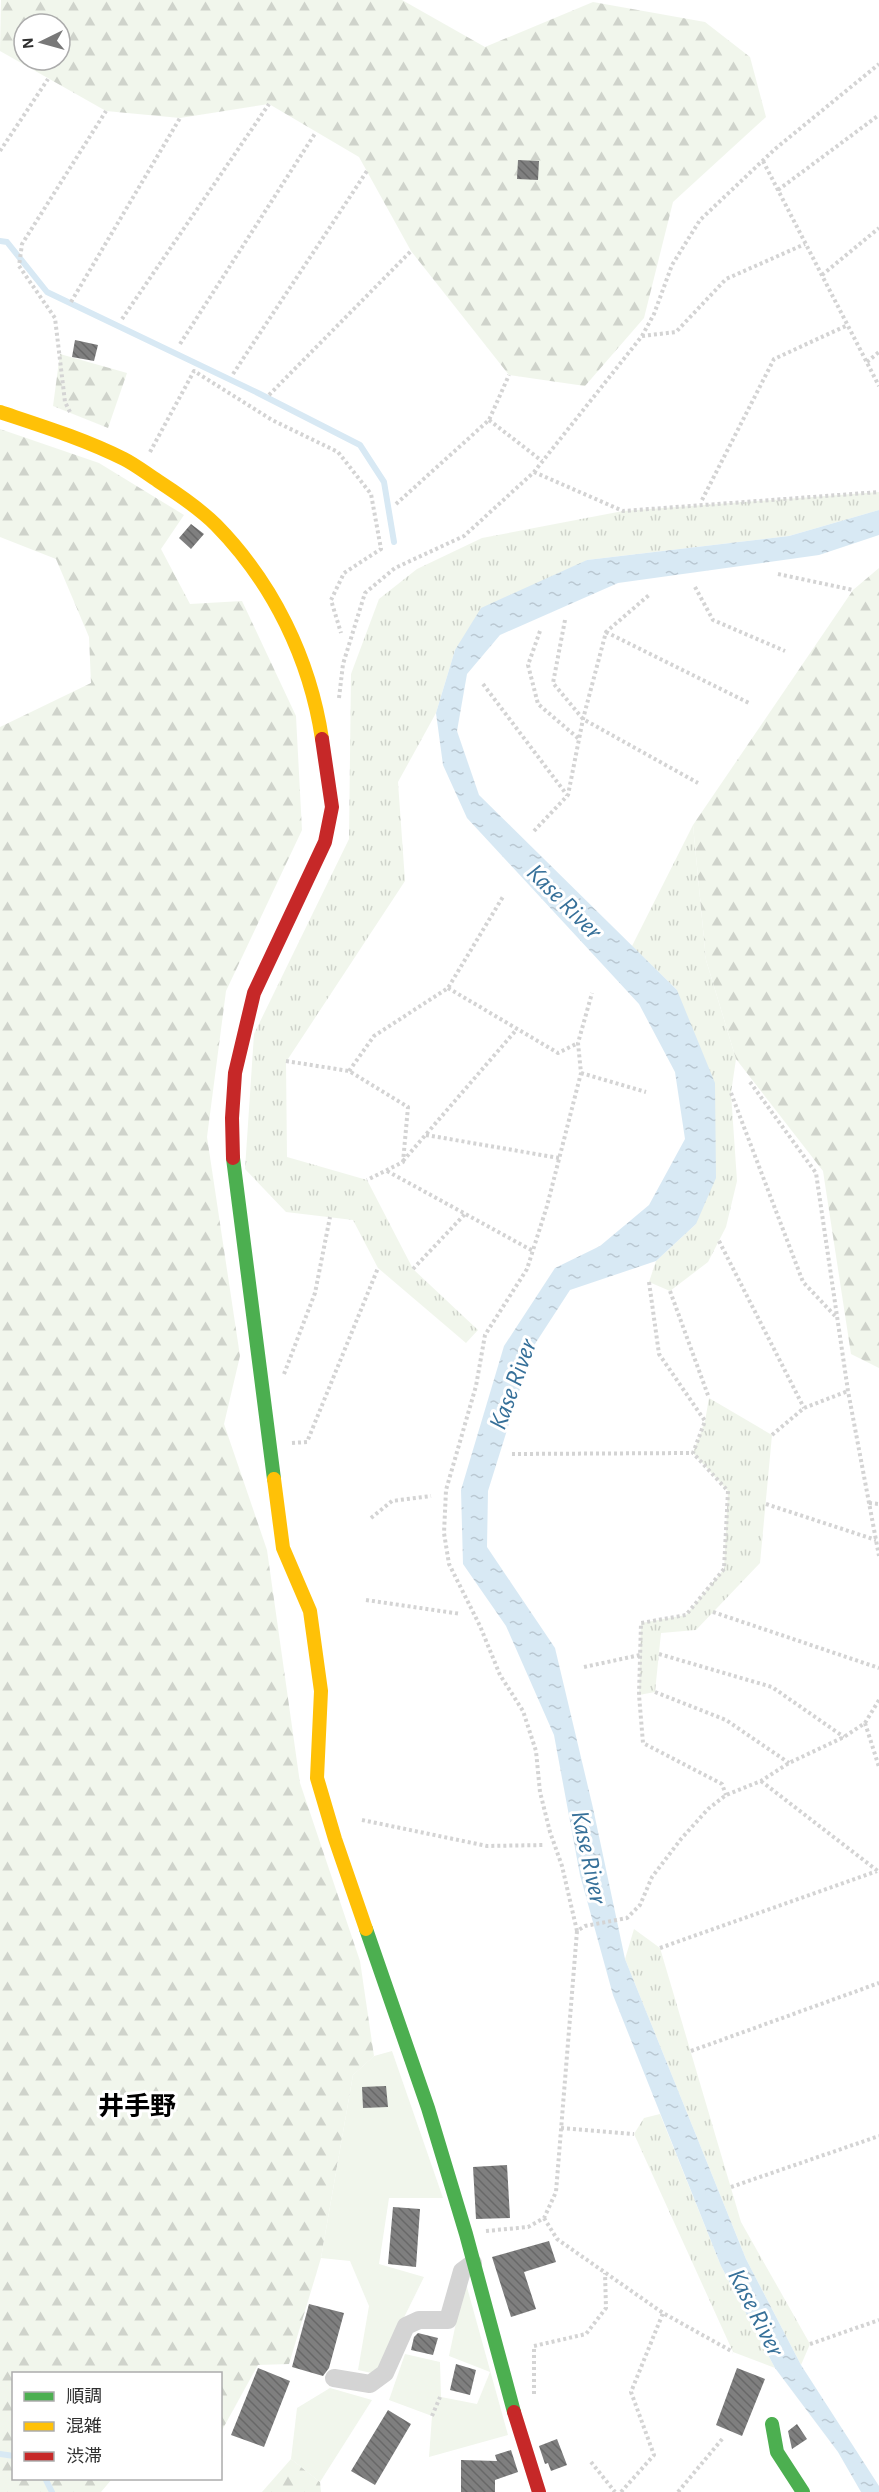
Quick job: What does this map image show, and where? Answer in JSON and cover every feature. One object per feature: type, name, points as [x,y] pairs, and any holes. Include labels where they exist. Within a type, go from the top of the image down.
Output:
[{"type":"street","points":[[0,412],[82,440],[126,460],[174,492],[216,525],[259,578],[284,619],[304,663],[317,707],[332,807],[326,842],[254,993],[236,1073],[232,1118],[234,1173],[283,1548],[310,1611],[321,1691],[317,1778],[339,1850],[428,2108],[466,2234],[520,2436],[539,2492]]},
{"type":"street","points":[[334,2378],[370,2384],[385,2373],[406,2326],[418,2320],[448,2320],[462,2271],[473,2263]]},
{"type":"street","points":[[771,2424],[777,2452],[803,2492]]},
{"type":"path","points":[[338,709],[343,664],[365,593],[395,568],[464,536],[534,472],[642,336],[654,314],[672,265],[700,220],[763,161],[879,64]]},
{"type":"path","points":[[0,151],[48,79]]},
{"type":"path","points":[[122,319],[269,104]]},
{"type":"path","points":[[82,440],[65,402],[55,318],[19,266],[22,244],[106,111]]},
{"type":"path","points":[[778,190],[879,115]]},
{"type":"path","points":[[70,302],[180,118]]},
{"type":"path","points":[[180,344],[316,132]]},
{"type":"path","points":[[763,161],[879,386]]},
{"type":"path","points":[[233,374],[367,171]]},
{"type":"path","points":[[822,275],[879,228]]},
{"type":"path","points":[[642,336],[676,332],[726,279],[806,243]]},
{"type":"path","points":[[269,394],[411,251]]},
{"type":"path","points":[[702,500],[774,359],[848,325]]},
{"type":"path","points":[[867,362],[879,352]]},
{"type":"path","points":[[148,456],[195,371],[272,420],[338,452],[371,494],[381,549],[344,573],[332,600],[341,633]]},
{"type":"path","points":[[396,504],[489,420],[509,375]]},
{"type":"path","points":[[489,420],[542,461]]},
{"type":"path","points":[[534,472],[623,511],[879,492]]},
{"type":"path","points":[[778,574],[853,590]]},
{"type":"path","points":[[695,587],[713,620],[785,651]]},
{"type":"path","points":[[534,831],[568,795],[583,719],[606,632],[649,595]]},
{"type":"path","points":[[565,620],[553,682],[583,719],[698,783]]},
{"type":"path","points":[[540,631],[528,665],[538,704],[579,739]]},
{"type":"path","points":[[606,632],[751,704]]},
{"type":"path","points":[[483,684],[568,795]]},
{"type":"path","points":[[349,1071],[374,1036],[448,988],[504,896]]},
{"type":"path","points":[[448,988],[558,1053],[578,1043]]},
{"type":"path","points":[[466,2234],[528,2227],[544,2218],[556,2192],[577,1931],[562,1866],[550,1832],[540,1792],[536,1751],[523,1711],[500,1675],[480,1626],[449,1564],[444,1533],[446,1490],[476,1386],[485,1335],[527,1269],[533,1251],[581,1073],[578,1043],[592,993]]},
{"type":"path","points":[[367,1180],[403,1162],[517,1029]]},
{"type":"path","points":[[286,1061],[349,1071],[408,1107],[403,1162]]},
{"type":"path","points":[[581,1073],[646,1092]]},
{"type":"path","points":[[750,1082],[816,1173],[848,1391],[879,1556]]},
{"type":"path","points":[[731,1093],[803,1282],[837,1319]]},
{"type":"path","points":[[426,1135],[559,1158]]},
{"type":"path","points":[[386,1170],[533,1251]]},
{"type":"path","points":[[413,1269],[465,1214]]},
{"type":"path","points":[[280,1383],[315,1293],[330,1217]]},
{"type":"path","points":[[719,1241],[804,1408]]},
{"type":"path","points":[[285,1444],[306,1442],[378,1268]]},
{"type":"path","points":[[649,1282],[659,1354],[705,1421],[693,1453]]},
{"type":"path","points":[[670,1291],[709,1398]]},
{"type":"path","points":[[772,1435],[804,1408],[848,1391]]},
{"type":"path","points":[[512,1454],[693,1453],[728,1491],[724,1569],[686,1615],[640,1623],[639,1695],[643,1743],[722,1784],[726,1795]]},
{"type":"path","points":[[371,1518],[392,1501],[430,1496]]},
{"type":"path","points":[[869,1503],[879,1504]]},
{"type":"path","points":[[766,1504],[876,1540]]},
{"type":"path","points":[[366,1600],[461,1614]]},
{"type":"path","points":[[714,1612],[879,1668]]},
{"type":"path","points":[[659,1654],[772,1687],[844,1737]]},
{"type":"path","points":[[584,1667],[640,1655]]},
{"type":"path","points":[[655,1692],[726,1720],[789,1762]]},
{"type":"path","points":[[577,1931],[585,1926],[627,1917],[640,1905],[652,1877],[708,1809],[726,1795],[761,1781],[789,1762],[844,1737],[865,1723],[879,1700]]},
{"type":"path","points":[[865,1723],[879,1767]]},
{"type":"path","points":[[761,1781],[878,1871]]},
{"type":"path","points":[[362,1820],[487,1846],[545,1845]]},
{"type":"path","points":[[660,1948],[878,1871]]},
{"type":"path","points":[[691,2051],[879,1983]]},
{"type":"path","points":[[561,2128],[634,2134]]},
{"type":"path","points":[[731,2187],[879,2136]]},
{"type":"path","points":[[544,2218],[558,2239],[663,2313],[733,2352]]},
{"type":"path","points":[[534,2405],[534,2346],[586,2334],[606,2308],[606,2272]]},
{"type":"path","points":[[621,2492],[654,2455],[631,2392],[663,2313]]},
{"type":"path","points":[[810,2343],[879,2320]]},
{"type":"path","points":[[432,2416],[440,2397]]},
{"type":"path","points":[[678,2492],[723,2438]]},
{"type":"path","points":[[591,2462],[615,2492]]},
{"type":"green space","points":[[1,0],[402,0],[485,47],[593,2],[705,22],[750,57],[766,117],[673,202],[644,318],[585,386],[509,375],[411,251],[359,157],[269,104],[180,118],[106,111],[37,72],[72,72],[72,12],[12,12],[12,58],[0,51]]},
{"type":"green space","points":[[60,354],[127,373],[108,428],[53,406]]},
{"type":"green space","points":[[0,429],[99,463],[184,515],[161,549],[190,604],[242,601],[296,716],[302,830],[226,991],[207,1137],[240,1356],[224,1424],[267,1550],[300,1783],[360,1961],[374,2056],[353,2075],[321,2258],[289,2364],[258,2365],[222,2430],[222,2372],[12,2372],[12,2480],[111,2480],[101,2492],[0,2492],[0,727],[91,683],[89,637],[56,559],[0,537]]},
{"type":"green space","points":[[879,492],[879,510],[789,536],[587,560],[455,650],[436,713],[398,782],[405,881],[286,1062],[287,1157],[367,1180],[413,1269],[478,1330],[466,1343],[378,1268],[353,1220],[286,1212],[245,1169],[254,1034],[349,839],[351,674],[379,599],[417,569],[482,538],[623,511]]},
{"type":"green space","points":[[879,568],[879,1368],[851,1354],[823,1171],[736,1059],[706,960],[693,825],[853,590]]},
{"type":"green space","points":[[693,825],[706,960],[736,1059],[731,1093],[737,1181],[726,1227],[708,1262],[670,1291],[649,1282],[656,1261],[696,1224],[677,990],[632,946]]},
{"type":"green space","points":[[709,1398],[772,1435],[760,1563],[696,1630],[661,1633],[655,1692],[639,1695],[641,1623],[686,1615],[724,1569],[728,1491],[693,1453],[705,1421]]},
{"type":"green space","points":[[634,1929],[660,1948],[741,2222],[810,2344],[801,2365],[746,2259],[625,1959]]},
{"type":"green space","points":[[392,2051],[443,2198],[389,2198],[379,2264],[424,2277],[376,2374],[358,2370],[369,2306],[350,2261],[321,2258],[353,2075],[374,2056]]},
{"type":"green space","points":[[660,2114],[721,2266],[775,2368],[733,2352],[634,2134],[644,2118]]},
{"type":"green space","points":[[465,2280],[508,2435],[429,2457],[432,2416],[389,2400],[405,2354],[440,2362],[441,2397],[477,2404],[490,2372],[449,2356]]},
{"type":"green space","points":[[330,2388],[372,2400],[320,2482],[291,2459],[297,2408]]},
{"type":"green space","points":[[291,2459],[320,2482],[321,2492],[262,2492]]},
{"type":"water","name":"Kase River","points":[[879,510],[879,535],[819,555],[618,583],[500,635],[467,674],[457,731],[479,795],[677,990],[715,1083],[716,1178],[696,1224],[656,1261],[570,1290],[533,1347],[488,1491],[487,1547],[555,1648],[593,1808],[625,1959],[746,2259],[801,2365],[879,2486],[879,2492],[861,2492],[838,2452],[775,2368],[721,2266],[613,1995],[580,1875],[554,1735],[506,1626],[463,1564],[461,1490],[504,1346],[555,1268],[600,1246],[649,1205],[685,1139],[675,1072],[639,1004],[467,818],[443,765],[436,713],[455,650],[481,608],[587,560],[789,536]]},
{"type":"building","points":[[518,160],[539,161],[538,180],[517,179]]},
{"type":"building","points":[[75,340],[98,345],[94,361],[72,357]]},
{"type":"building","points":[[191,524],[204,534],[191,549],[179,538]]},
{"type":"building","points":[[386,2086],[388,2107],[363,2108],[362,2087]]},
{"type":"building","points":[[507,2165],[510,2218],[476,2219],[473,2167]]},
{"type":"building","points":[[393,2207],[420,2209],[416,2267],[388,2264]]},
{"type":"building","points":[[549,2241],[556,2262],[524,2272],[536,2309],[511,2317],[492,2257]]},
{"type":"building","points":[[309,2304],[344,2313],[329,2368],[323,2376],[292,2367]]},
{"type":"building","points":[[418,2333],[438,2338],[433,2355],[411,2350],[414,2337]]},
{"type":"building","points":[[456,2364],[476,2370],[470,2395],[450,2390]]},
{"type":"building","points":[[258,2368],[290,2381],[264,2447],[231,2435]]},
{"type":"building","points":[[737,2368],[765,2379],[742,2436],[716,2425]]},
{"type":"building","points":[[388,2410],[411,2424],[375,2485],[351,2471]]},
{"type":"building","points":[[797,2424],[807,2439],[792,2449],[788,2431]]},
{"type":"building","points":[[557,2439],[567,2465],[551,2471],[548,2463],[545,2464],[539,2446]]},
{"type":"building","points":[[511,2450],[518,2472],[495,2480],[495,2492],[461,2492],[461,2460],[497,2461],[495,2455]]},
{"type":"waterway","points":[[0,241],[7,242],[47,292],[258,393],[360,445],[384,482],[394,542]]},
{"type":"waterway","points":[[0,2454],[12,2456]]},
{"type":"waterway","points":[[46,2480],[52,2492]]},
{"type":"traffic: fast","points":[[233,1158],[274,1479]]},
{"type":"traffic: fast","points":[[366,1929],[428,2108],[466,2234],[514,2412]]},
{"type":"traffic: fast","points":[[772,2424],[777,2452],[803,2492]]},
{"type":"traffic: slow","points":[[0,412],[78,439],[124,459],[181,496],[216,525],[255,572],[286,624],[308,680],[322,739]]},
{"type":"traffic: slow","points":[[274,1479],[283,1548],[310,1611],[321,1691],[317,1778],[366,1929]]},
{"type":"traffic: jam","points":[[233,1158],[232,1118],[235,1073],[254,993],[325,842],[332,807],[322,739]]},
{"type":"traffic: jam","points":[[514,2412],[539,2492]]},
{"type":"district","name":"井手野","points":[[137,2106]]}]
